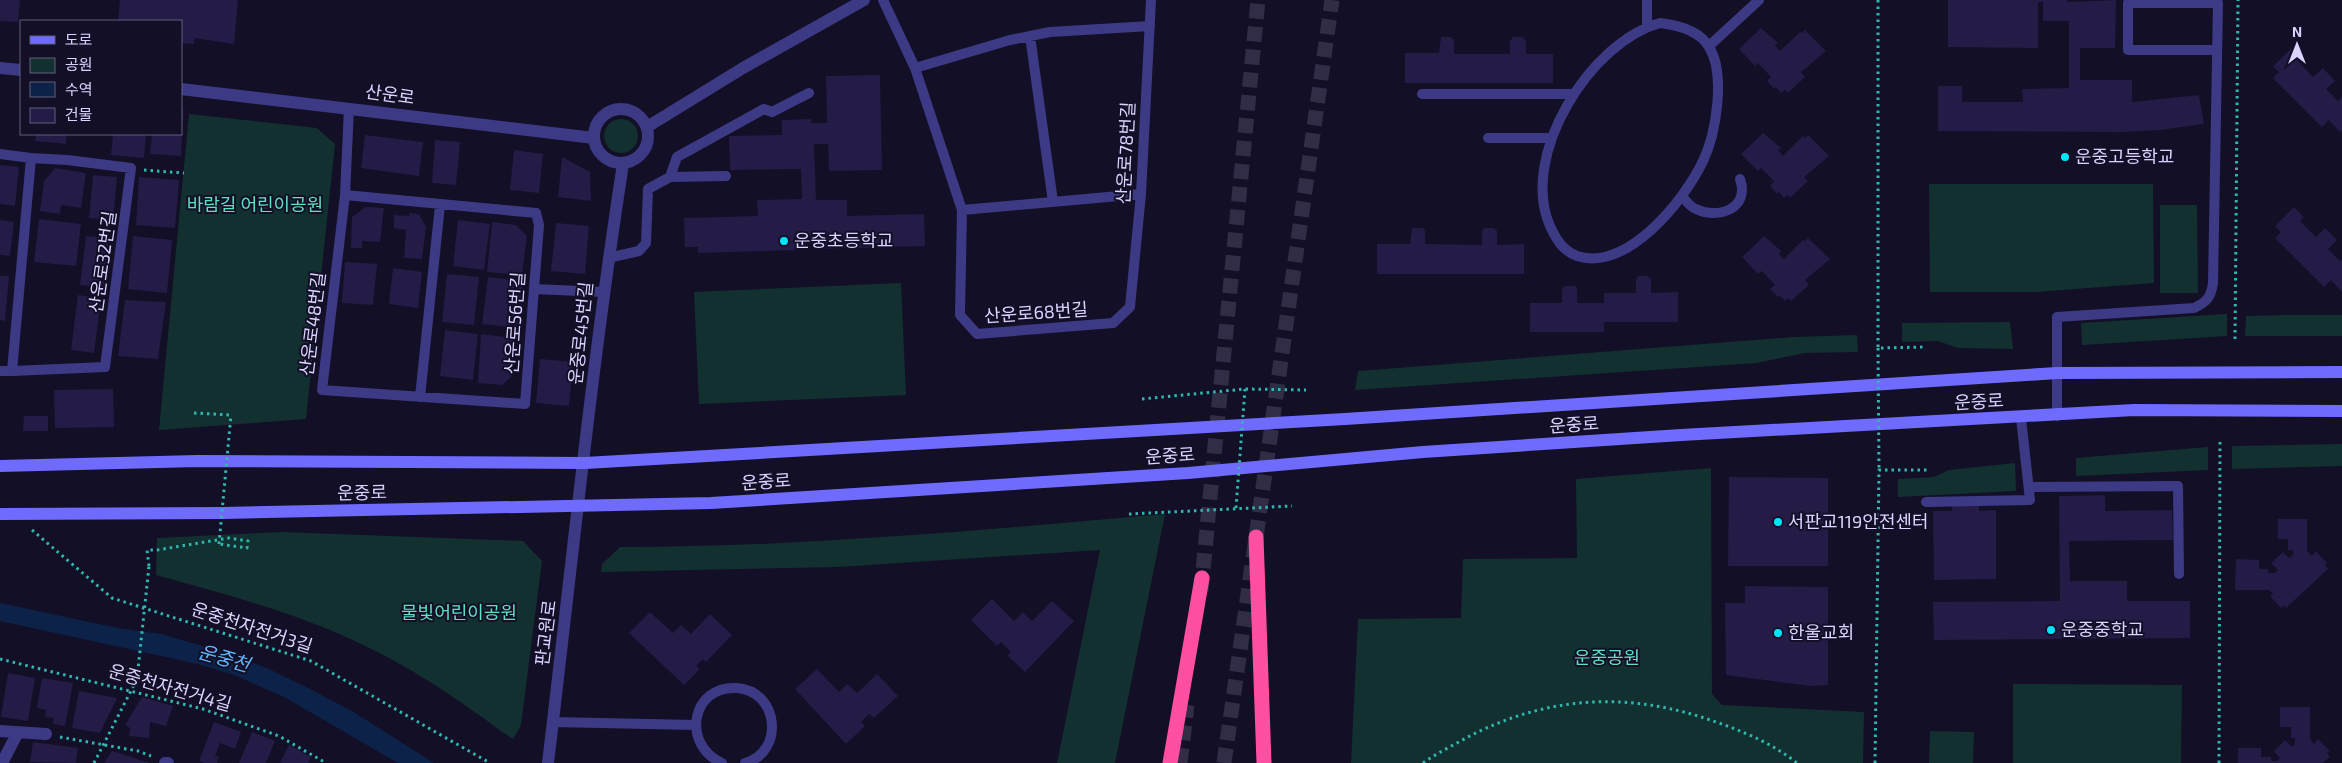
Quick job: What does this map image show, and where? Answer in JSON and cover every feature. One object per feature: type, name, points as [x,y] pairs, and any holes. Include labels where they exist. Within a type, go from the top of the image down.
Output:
[{"type":"highway","points":[[1256,537],[1264,763]]},
{"type":"highway","points":[[1170,763],[1202,578]]},
{"type":"main road","name":"운중로","points":[[0,466],[197,461],[585,462],[1374,417],[2057,373],[2342,372]]},
{"type":"main road","name":"운중로","points":[[6,514],[223,513],[711,503],[1188,473],[1423,452],[1681,435],[2021,418],[2134,410],[2342,411]]},
{"type":"street","points":[[647,127],[743,68],[864,0]]},
{"type":"street","points":[[0,68],[20,70]]},
{"type":"street","name":"산운로","points":[[182,89],[594,138]]},
{"type":"street","points":[[629,110],[643,119],[647,127],[649,135],[645,152],[631,162],[623,164],[614,163],[600,154],[594,138],[598,121],[612,111],[629,110]]},
{"type":"street","name":"운중로45번길","points":[[580,507],[603,292],[623,164]]},
{"type":"street","name":"판교원로","points":[[548,763],[580,507]]},
{"type":"street","points":[[0,731],[17,734],[46,734]]},
{"type":"street","points":[[2,763],[17,734]]},
{"type":"lane","name":"산운로68번길","points":[[883,0],[915,68],[962,210],[960,315],[977,334],[1113,323],[1130,307]]},
{"type":"lane","name":"산운로78번길","points":[[1130,307],[1140,194],[1151,0]]},
{"type":"lane","points":[[1647,0],[1647,27]]},
{"type":"lane","points":[[1709,46],[1759,0]]},
{"type":"lane","points":[[2057,416],[2057,317],[2194,308],[2205,304],[2211,296],[2214,283],[2218,3],[2128,3],[2128,50],[2217,50]]},
{"type":"lane","points":[[1660,23],[1672,25],[1699,37],[1709,46],[1716,62],[1718,80],[1714,124],[1704,160],[1682,196],[1656,224],[1622,252],[1605,258],[1588,260],[1573,254],[1562,246],[1554,234],[1544,204],[1544,173],[1552,138],[1574,94],[1612,50],[1647,27],[1660,23]]},
{"type":"lane","points":[[915,68],[1050,32],[1150,26]]},
{"type":"lane","points":[[1030,36],[1053,202]]},
{"type":"lane","points":[[670,178],[677,157],[764,109],[772,112],[809,93]]},
{"type":"lane","points":[[1422,94],[1574,94]]},
{"type":"lane","name":"산운로48번길","points":[[349,108],[345,195],[322,390],[493,402]]},
{"type":"lane","points":[[1488,138],[1552,138]]},
{"type":"lane","points":[[0,154],[131,168]]},
{"type":"lane","points":[[12,371],[31,158]]},
{"type":"lane","name":"산운로32번길","points":[[0,371],[105,367],[131,168]]},
{"type":"lane","points":[[608,258],[639,251],[646,243],[648,189],[670,178],[726,176]]},
{"type":"lane","points":[[1682,196],[1694,208],[1706,213],[1722,214],[1732,209],[1740,199],[1743,188],[1740,180]]},
{"type":"lane","points":[[962,210],[1140,194]]},
{"type":"lane","points":[[345,195],[440,205],[420,397]]},
{"type":"lane","name":"산운로56번길","points":[[440,205],[536,213],[539,225],[525,404],[493,402]]},
{"type":"lane","points":[[534,289],[603,292]]},
{"type":"lane","points":[[1926,502],[2030,500],[2021,418]]},
{"type":"lane","points":[[2030,487],[2178,486],[2179,574]]},
{"type":"lane","points":[[722,763],[713,759],[703,750],[697,738],[695,725],[698,713],[704,702],[713,694],[724,689],[736,688],[748,690],[759,697],[767,706],[772,717],[773,730],[770,742],[762,753],[745,763]]},
{"type":"lane","points":[[553,722],[695,725]]},
{"type":"path","points":[[1875,763],[1879,470],[1878,0]]},
{"type":"path","points":[[2235,339],[2238,0]]},
{"type":"path","points":[[131,168],[184,173]]},
{"type":"path","points":[[1878,348],[1926,347]]},
{"type":"path","points":[[1142,399],[1245,389],[1306,390]]},
{"type":"path","points":[[1236,508],[1245,389]]},
{"type":"path","points":[[94,763],[137,679],[149,566],[147,550],[157,550],[229,538],[248,541],[246,548],[220,544],[231,414],[194,412]]},
{"type":"path","points":[[2219,763],[2220,438]]},
{"type":"path","points":[[1879,470],[1927,470]]},
{"type":"path","points":[[1129,514],[1292,506]]},
{"type":"path","name":"운중천자전거3길","points":[[6,514],[112,598],[311,661],[490,763]]},
{"type":"path","name":"운중천자전거4길","points":[[0,659],[203,709],[279,736],[326,763]]},
{"type":"path","points":[[1423,763],[1476,733],[1510,718],[1591,700],[1619,701],[1678,709],[1736,729],[1786,754],[1797,763]]},
{"type":"path","points":[[46,734],[138,751],[166,763]]},
{"type":"green space","name":"바람길 어린이공원","points":[[189,114],[317,128],[335,144],[306,419],[159,430]]},
{"type":"green space","points":[[621,119],[628,120],[633,124],[637,129],[637,143],[633,148],[628,152],[621,153],[614,152],[609,148],[605,143],[604,136],[605,129],[609,124],[614,120]]},
{"type":"green space","points":[[1929,184],[2153,184],[2154,283],[2036,292],[1930,292]]},
{"type":"green space","points":[[2160,205],[2197,205],[2198,293],[2160,293]]},
{"type":"green space","points":[[901,283],[906,395],[699,404],[694,292]]},
{"type":"green space","points":[[2227,314],[2227,336],[2082,345],[2081,323]]},
{"type":"green space","points":[[2342,315],[2342,336],[2245,336],[2246,316]]},
{"type":"green space","points":[[2010,322],[2013,349],[1958,348],[1938,341],[1902,342],[1902,323]]},
{"type":"green space","points":[[1857,335],[1858,352],[1804,353],[1757,363],[1355,390],[1358,371],[1794,337]]},
{"type":"green space","points":[[2342,444],[2342,466],[2232,469],[2232,446]]},
{"type":"green space","points":[[2208,447],[2208,470],[2076,476],[2076,458]]},
{"type":"green space","points":[[2015,463],[2016,491],[1898,497],[1898,479],[1934,477],[1949,470]]},
{"type":"green space","name":"운중공원","points":[[1711,468],[1712,694],[1722,705],[1864,712],[1863,763],[1351,763],[1358,619],[1461,618],[1463,559],[1577,558],[1576,479]]},
{"type":"green space","points":[[1165,514],[1115,763],[1057,763],[1100,550],[838,567],[601,572],[602,564],[620,547],[825,541]]},
{"type":"green space","name":"물빛어린이공원","points":[[282,532],[523,541],[542,561],[521,725],[513,739],[422,677],[389,658],[333,631],[275,610],[156,575],[157,538]]},
{"type":"green space","points":[[2013,684],[2182,685],[2181,763],[2013,763]]},
{"type":"green space","points":[[1930,731],[1974,732],[1973,763],[1929,763]]},
{"type":"water","name":"운중천","points":[[0,603],[118,628],[161,634],[227,653],[269,669],[352,711],[434,763],[398,763],[284,697],[234,675],[198,664],[0,621]]},
{"type":"building","points":[[0,0],[20,0],[18,22],[0,21]]},
{"type":"building","points":[[120,0],[238,0],[234,44],[194,38],[194,44],[182,43],[182,20],[118,20]]},
{"type":"building","points":[[1948,0],[2067,0],[2067,2],[2116,0],[2115,48],[2080,48],[2080,80],[2132,80],[2132,102],[2199,95],[2204,124],[2160,130],[2121,132],[1938,131],[1938,86],[1962,86],[1962,102],[2023,102],[2022,89],[2069,88],[2069,21],[2043,21],[2043,2],[2038,2],[2038,48],[1948,47]]},
{"type":"building","points":[[1761,28],[1778,43],[1775,46],[1780,51],[1800,32],[1802,33],[1805,30],[1826,51],[1801,72],[1805,77],[1788,93],[1785,90],[1781,93],[1776,87],[1774,89],[1767,81],[1771,77],[1758,63],[1755,66],[1739,49]]},
{"type":"building","points":[[1441,37],[1451,37],[1454,40],[1454,54],[1510,54],[1510,41],[1513,37],[1523,37],[1526,41],[1526,54],[1553,54],[1553,83],[1405,83],[1405,53],[1439,53]]},
{"type":"building","points":[[2292,48],[2302,57],[2298,61],[2313,77],[2323,68],[2335,81],[2326,89],[2338,101],[2342,97],[2342,130],[2340,132],[2329,120],[2322,127],[2273,78],[2279,72],[2273,66]]},
{"type":"building","points":[[880,75],[882,170],[829,171],[828,144],[814,144],[816,200],[847,200],[847,216],[924,214],[925,246],[817,249],[817,240],[799,241],[799,250],[698,253],[698,247],[685,247],[684,218],[758,216],[757,200],[802,199],[801,169],[730,170],[729,136],[782,135],[782,120],[811,119],[811,123],[827,123],[826,76]]},
{"type":"building","points":[[1763,133],[1781,148],[1778,150],[1783,156],[1803,136],[1805,138],[1808,135],[1829,156],[1804,177],[1808,181],[1790,198],[1788,195],[1784,198],[1779,192],[1777,194],[1770,186],[1774,181],[1761,168],[1758,171],[1741,154]]},
{"type":"building","points":[[36,135],[67,135],[66,144],[35,141]]},
{"type":"building","points":[[113,135],[146,135],[144,158],[111,155]]},
{"type":"building","points":[[152,135],[182,135],[181,156],[150,154]]},
{"type":"building","points":[[365,135],[423,142],[419,176],[361,168]]},
{"type":"building","points":[[435,140],[460,142],[456,185],[432,183]]},
{"type":"building","points":[[514,150],[543,154],[539,193],[510,190]]},
{"type":"building","points":[[562,157],[590,172],[591,201],[558,197]]},
{"type":"building","points":[[0,165],[19,167],[15,206],[0,204]]},
{"type":"building","points":[[55,168],[86,173],[81,208],[61,205],[60,214],[40,211],[44,181]]},
{"type":"building","points":[[93,175],[117,177],[113,220],[89,218]]},
{"type":"building","points":[[139,177],[179,180],[175,228],[136,225]]},
{"type":"building","points":[[366,207],[384,208],[380,242],[362,241],[362,248],[351,248],[352,217]]},
{"type":"building","points":[[2294,207],[2304,217],[2300,221],[2316,237],[2325,228],[2337,240],[2328,249],[2340,261],[2342,259],[2342,292],[2331,280],[2324,287],[2275,238],[2281,232],[2275,226]]},
{"type":"building","points":[[409,213],[419,214],[426,227],[422,259],[404,258],[406,230],[394,228],[394,215],[409,216]]},
{"type":"building","points":[[39,219],[81,224],[76,266],[34,262]]},
{"type":"building","points":[[0,220],[14,222],[10,256],[0,255]]},
{"type":"building","points":[[458,220],[490,224],[484,270],[453,266]]},
{"type":"building","points":[[492,222],[516,225],[527,236],[522,275],[487,272]]},
{"type":"building","points":[[556,223],[589,226],[585,274],[551,271]]},
{"type":"building","points":[[1412,228],[1423,228],[1425,231],[1425,244],[1482,245],[1482,231],[1484,228],[1494,228],[1497,231],[1497,245],[1524,244],[1524,274],[1377,274],[1377,244],[1410,244]]},
{"type":"building","points":[[86,236],[109,238],[104,287],[80,285]]},
{"type":"building","points":[[133,236],[172,240],[167,293],[128,289]]},
{"type":"building","points":[[1764,236],[1781,251],[1779,254],[1784,259],[1803,240],[1805,241],[1808,238],[1830,259],[1805,280],[1809,285],[1791,301],[1788,298],[1785,301],[1780,296],[1778,297],[1770,289],[1775,285],[1762,271],[1758,274],[1742,257]]},
{"type":"building","points":[[345,262],[377,264],[373,305],[342,303]]},
{"type":"building","points":[[393,268],[422,272],[418,308],[389,304]]},
{"type":"building","points":[[447,274],[479,277],[474,325],[442,322]]},
{"type":"building","points":[[0,276],[9,276],[5,321],[0,320]]},
{"type":"building","points":[[1638,276],[1648,276],[1651,279],[1651,293],[1678,292],[1678,322],[1604,322],[1604,332],[1530,332],[1530,303],[1562,303],[1562,289],[1564,286],[1575,286],[1577,289],[1577,303],[1604,303],[1604,293],[1636,293],[1636,280]]},
{"type":"building","points":[[488,277],[523,281],[518,328],[482,324]]},
{"type":"building","points":[[78,295],[101,298],[94,353],[71,350]]},
{"type":"building","points":[[125,300],[166,302],[158,359],[118,356]]},
{"type":"building","points":[[445,330],[478,334],[473,380],[440,376]]},
{"type":"building","points":[[481,334],[515,338],[513,375],[502,385],[478,383]]},
{"type":"building","points":[[540,359],[573,362],[569,406],[536,403]]},
{"type":"building","points":[[113,389],[114,427],[55,428],[54,390]]},
{"type":"building","points":[[24,416],[48,416],[48,431],[23,431]]},
{"type":"building","name":"서판교119안전센터","points":[[1729,477],[1828,478],[1828,566],[1728,566]]},
{"type":"building","points":[[2105,495],[2105,511],[2172,510],[2173,540],[2069,541],[2070,581],[2127,581],[2127,601],[2190,601],[2190,638],[1934,640],[1933,602],[2060,601],[2059,496]]},
{"type":"building","points":[[1952,505],[1979,505],[1979,511],[1996,510],[1996,579],[1934,580],[1933,511],[1952,511]]},
{"type":"building","points":[[2278,519],[2307,519],[2307,551],[2312,556],[2316,551],[2327,563],[2325,565],[2328,569],[2286,608],[2284,605],[2281,608],[2270,596],[2273,594],[2269,590],[2235,590],[2236,559],[2259,560],[2259,569],[2268,569],[2268,573],[2274,573],[2278,570],[2271,563],[2283,552],[2289,558],[2293,555],[2293,550],[2288,550],[2288,539],[2278,539]]},
{"type":"building","points":[[1745,586],[1828,587],[1828,685],[1810,686],[1726,675],[1725,603],[1745,603]]},
{"type":"building","points":[[992,599],[1014,621],[1023,612],[1032,621],[1052,601],[1074,621],[1025,672],[1007,655],[1011,652],[1001,642],[997,646],[971,620]]},
{"type":"building","points":[[650,612],[673,633],[681,625],[691,634],[710,614],[732,635],[706,662],[703,659],[696,666],[700,669],[684,685],[629,633]]},
{"type":"building","points":[[817,669],[839,692],[847,684],[857,693],[877,674],[898,696],[874,718],[869,714],[861,722],[865,726],[846,744],[795,689]]},
{"type":"building","points":[[8,673],[35,678],[28,721],[1,717]]},
{"type":"building","points":[[42,678],[73,683],[65,726],[53,724],[54,718],[45,717],[46,710],[37,708]]},
{"type":"building","points":[[79,691],[117,698],[100,733],[72,728]]},
{"type":"building","points":[[142,697],[173,706],[166,726],[150,722],[149,738],[129,736],[130,728],[125,725]]},
{"type":"building","points":[[2280,707],[2310,707],[2310,739],[2314,744],[2318,739],[2330,751],[2327,753],[2330,757],[2323,763],[2238,763],[2238,748],[2261,748],[2261,757],[2271,757],[2271,761],[2277,761],[2280,758],[2274,751],[2285,740],[2292,747],[2295,743],[2295,738],[2291,738],[2291,727],[2280,727]]},
{"type":"building","points":[[214,722],[241,732],[235,749],[220,743],[215,756],[219,757],[217,763],[204,763],[199,761]]},
{"type":"building","points":[[252,732],[275,741],[266,763],[239,763]]},
{"type":"building","points":[[33,742],[78,748],[76,763],[30,762]]},
{"type":"building","points":[[289,745],[311,757],[308,763],[280,763]]},
{"type":"building","points":[[112,751],[150,763],[104,763]]},
{"type":"tunnel","points":[[1201,591],[1258,0]]},
{"type":"tunnel","points":[[1224,763],[1332,0]]},
{"type":"tunnel","points":[[1180,763],[1187,705]]},
{"type":"place","name":"운중고등학교","points":[[2065,157]]},
{"type":"place","name":"운중초등학교","points":[[784,241]]},
{"type":"place","name":"서판교119안전센터","points":[[1778,522]]},
{"type":"place","name":"운중중학교","points":[[2051,630]]},
{"type":"place","name":"한울교회","points":[[1778,633]]}]
